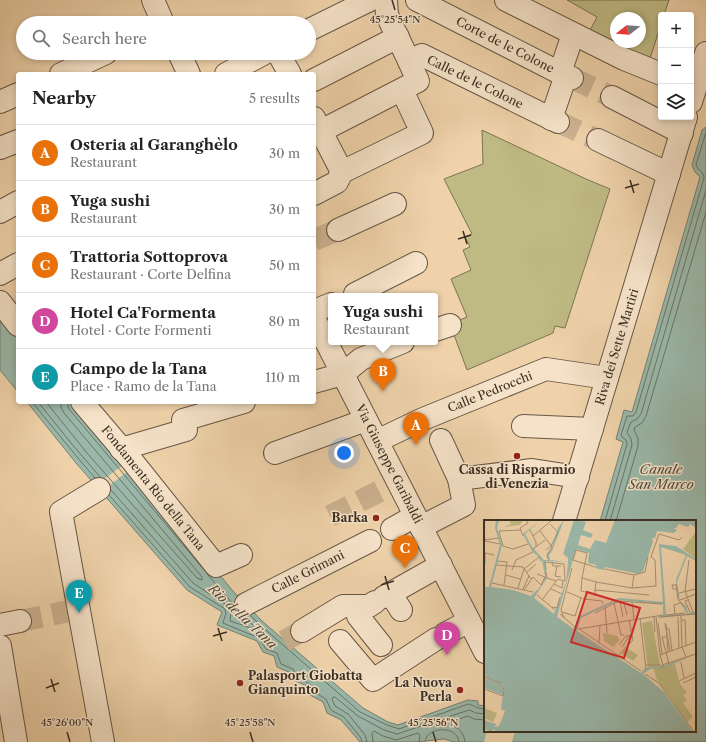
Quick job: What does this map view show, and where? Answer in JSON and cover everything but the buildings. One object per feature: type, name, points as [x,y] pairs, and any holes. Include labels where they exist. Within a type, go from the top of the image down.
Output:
[{"type":"street","points":[[153,0],[160,16]]},
{"type":"street","points":[[316,27],[370,0]]},
{"type":"street","points":[[386,7],[414,0]]},
{"type":"street","name":"Corte de le Colone","points":[[417,0],[566,76]]},
{"type":"street","points":[[506,0],[624,59],[658,73]]},
{"type":"street","name":"Calle de le Colone","points":[[386,7],[409,61],[422,55],[554,121],[566,76]]},
{"type":"street","points":[[566,76],[573,34]]},
{"type":"street","points":[[316,79],[398,38]]},
{"type":"street","points":[[694,86],[706,53]]},
{"type":"street","points":[[65,72],[91,60]]},
{"type":"street","points":[[182,60],[188,72]]},
{"type":"street","points":[[230,72],[252,60]]},
{"type":"street","points":[[282,60],[289,72]]},
{"type":"street","points":[[342,172],[327,152],[317,125],[402,90],[418,81],[409,61]]},
{"type":"street","points":[[316,193],[337,182],[342,172],[422,133],[402,90]]},
{"type":"street","points":[[0,102],[16,95]]},
{"type":"street","name":"Riva dei Sette Martiri","points":[[564,520],[684,125],[612,97]]},
{"type":"street","points":[[598,140],[669,174]]},
{"type":"street","points":[[0,148],[16,141]]},
{"type":"street","points":[[0,212],[16,203]]},
{"type":"street","points":[[338,230],[395,204]]},
{"type":"street","points":[[361,293],[416,263]]},
{"type":"street","points":[[0,274],[16,265]]},
{"type":"street","points":[[0,302],[16,322]]},
{"type":"street","points":[[316,310],[328,305]]},
{"type":"street","name":"Via Giuseppe Garibaldi","points":[[316,322],[484,650]]},
{"type":"street","points":[[316,381],[343,374],[361,359],[396,345]]},
{"type":"street","name":"Calle Pedrocchi","points":[[377,441],[423,419],[546,369],[607,378]]},
{"type":"street","name":"Fondamenta Rio della Tana","points":[[84,404],[216,566],[236,558]]},
{"type":"street","points":[[121,449],[186,430],[183,420],[237,404]]},
{"type":"street","points":[[275,453],[366,420]]},
{"type":"street","points":[[523,426],[592,429]]},
{"type":"street","points":[[392,529],[418,522],[464,505],[459,479],[441,440]]},
{"type":"street","points":[[459,479],[532,470],[578,476]]},
{"type":"street","points":[[99,489],[61,512],[103,742]]},
{"type":"street","name":"Calle Grimani","points":[[246,604],[370,540]]},
{"type":"street","points":[[302,631],[342,606],[369,606],[388,601],[441,565]]},
{"type":"street","points":[[358,616],[381,644]]},
{"type":"street","points":[[340,641],[373,680],[469,621]]},
{"type":"street","points":[[0,646],[16,742]]},
{"type":"shaded area","points":[[567,0],[669,0],[665,12],[658,12],[658,34],[649,62],[621,48],[646,48],[646,12],[610,12],[610,42],[589,32],[597,17]]},
{"type":"shaded area","points":[[482,130],[610,189],[565,328],[555,326],[553,333],[467,370],[450,324],[467,317],[451,279],[471,270],[463,250],[470,247],[465,237],[472,234],[444,179],[483,164]]},
{"type":"water","points":[[706,127],[706,742],[454,742],[444,739],[416,742],[360,742],[341,720],[327,713],[323,702],[310,695],[307,686],[293,680],[291,673],[277,667],[274,656],[263,652],[257,641],[217,625],[222,612],[187,590],[76,463],[29,404],[77,404],[233,591],[262,621],[363,708],[388,722],[398,725],[468,700],[478,701],[478,705],[484,706],[484,732],[696,732],[696,520],[600,520],[623,442],[616,439],[624,410],[632,412],[700,177],[695,172],[692,165],[702,130]]},
{"type":"water","points":[[0,313],[16,333],[16,390],[0,370]]},
{"type":"pier","points":[[127,462],[132,468],[101,492],[96,485]]},
{"type":"pier","points":[[487,732],[515,732],[512,742],[484,742]]},
{"type":"tunnel","points":[[572,78],[612,97]]},
{"type":"tunnel","points":[[558,122],[598,140]]},
{"type":"tunnel","points":[[316,239],[338,230]]},
{"type":"tunnel","points":[[330,516],[398,482]]},
{"type":"tunnel","points":[[20,621],[79,609]]},
{"type":"tunnel","points":[[284,641],[302,631]]},
{"type":"place","name":"Yuga sushi","points":[[383,391]]},
{"type":"place","name":"Osteria al Garanghèlo","points":[[416,445]]},
{"type":"place","name":"Cassa di Risparmio di Venezia","points":[[517,456]]},
{"type":"place","name":"Barka","points":[[376,518]]},
{"type":"place","name":"Trattoria Sottoprova","points":[[405,568]]},
{"type":"place","name":"Campo de la Tana","points":[[79,613]]},
{"type":"place","name":"Hotel Ca'Formenta","points":[[447,655]]},
{"type":"place","name":"Palasport Giobatta Gianquinto","points":[[240,683]]},
{"type":"place","name":"La Nuova Perla","points":[[460,690]]},
{"type":"water label","name":"Canale San Marco","points":[[661,476]]},
{"type":"water label","name":"Rio della Tana","points":[[243,616]]}]
